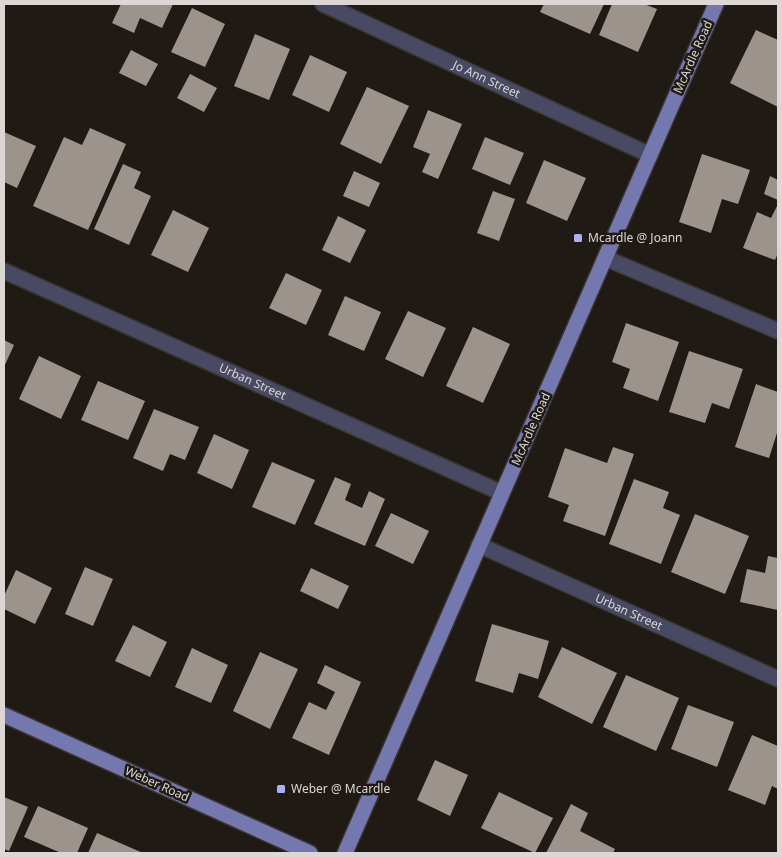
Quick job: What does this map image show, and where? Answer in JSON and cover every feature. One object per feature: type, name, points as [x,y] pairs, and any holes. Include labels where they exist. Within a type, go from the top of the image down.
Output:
[{"type":"main road","name":"McArdle Road","points":[[345,853],[716,4]]},
{"type":"main road","name":"Weber Road","points":[[4,715],[310,853]]},
{"type":"street","name":"Jo Ann Street","points":[[323,4],[650,156]]},
{"type":"street","points":[[605,258],[778,331]]},
{"type":"street","name":"Urban Street","points":[[4,271],[502,493]]},
{"type":"street","name":"Urban Street","points":[[479,545],[778,679]]},
{"type":"building","points":[[121,4],[173,4],[162,28],[140,18],[134,33],[112,23]]},
{"type":"building","points":[[544,4],[604,4],[590,34],[540,12]]},
{"type":"building","points":[[612,4],[644,4],[657,9],[638,52],[599,35]]},
{"type":"building","points":[[192,8],[225,24],[205,67],[171,52]]},
{"type":"building","points":[[756,30],[778,40],[778,107],[730,83]]},
{"type":"building","points":[[255,34],[290,49],[269,100],[234,86]]},
{"type":"building","points":[[131,50],[158,64],[146,86],[119,73]]},
{"type":"building","points":[[310,55],[347,72],[329,112],[292,95]]},
{"type":"building","points":[[190,74],[217,88],[204,112],[177,98]]},
{"type":"building","points":[[367,87],[409,106],[381,164],[340,144]]},
{"type":"building","points":[[428,110],[462,124],[438,179],[422,172],[430,154],[413,147]]},
{"type":"building","points":[[90,128],[126,144],[88,230],[33,206],[64,137],[82,145]]},
{"type":"building","points":[[4,132],[36,146],[17,188],[4,182]]},
{"type":"building","points":[[485,137],[524,153],[510,185],[472,169]]},
{"type":"building","points":[[702,154],[750,170],[738,204],[722,199],[711,233],[679,222]]},
{"type":"building","points":[[544,160],[586,178],[567,221],[526,203]]},
{"type":"building","points":[[123,164],[141,172],[134,188],[151,196],[129,245],[94,229]]},
{"type":"building","points":[[354,171],[380,183],[369,207],[343,196]]},
{"type":"building","points":[[770,176],[778,180],[778,200],[764,194]]},
{"type":"building","points":[[493,191],[515,199],[499,241],[477,233]]},
{"type":"building","points":[[778,204],[778,253],[775,260],[743,248],[757,212],[771,218]]},
{"type":"building","points":[[173,210],[209,228],[188,272],[151,255]]},
{"type":"building","points":[[338,216],[366,230],[350,263],[322,250]]},
{"type":"building","points":[[286,273],[322,290],[306,325],[269,308]]},
{"type":"building","points":[[345,296],[381,312],[364,351],[328,335]]},
{"type":"building","points":[[408,311],[446,328],[423,377],[385,359]]},
{"type":"building","points":[[626,323],[679,342],[658,401],[623,388],[630,369],[612,362]]},
{"type":"building","points":[[473,327],[510,344],[483,403],[446,386]]},
{"type":"building","points":[[4,340],[14,345],[4,367]]},
{"type":"building","points":[[689,351],[743,369],[729,409],[712,403],[705,423],[669,412]]},
{"type":"building","points":[[39,356],[81,376],[61,419],[19,399]]},
{"type":"building","points":[[98,381],[145,401],[128,440],[81,420]]},
{"type":"building","points":[[756,384],[778,392],[778,430],[769,458],[735,447]]},
{"type":"building","points":[[154,409],[199,427],[185,460],[170,454],[163,471],[133,458]]},
{"type":"building","points":[[214,434],[249,450],[232,489],[197,473]]},
{"type":"building","points":[[613,447],[634,454],[605,536],[563,521],[569,505],[548,497],[565,448],[607,463]]},
{"type":"building","points":[[272,462],[315,480],[295,525],[252,507]]},
{"type":"building","points":[[335,477],[351,484],[345,500],[362,508],[369,491],[385,499],[365,546],[314,524]]},
{"type":"building","points":[[634,479],[669,492],[663,508],[680,515],[661,564],[609,544]]},
{"type":"building","points":[[391,513],[429,531],[413,564],[375,546]]},
{"type":"building","points":[[695,514],[749,536],[725,594],[671,572]]},
{"type":"building","points":[[768,556],[778,558],[778,610],[740,602],[747,569],[765,573]]},
{"type":"building","points":[[85,567],[113,579],[93,626],[65,614]]},
{"type":"building","points":[[311,568],[349,586],[338,609],[300,591]]},
{"type":"building","points":[[16,570],[52,588],[35,624],[4,609],[4,596]]},
{"type":"building","points":[[492,624],[549,641],[538,679],[519,673],[513,693],[475,681]]},
{"type":"building","points":[[133,625],[167,642],[150,677],[115,661]]},
{"type":"building","points":[[562,647],[617,673],[592,724],[538,697]]},
{"type":"building","points":[[192,648],[228,665],[211,703],[175,687]]},
{"type":"building","points":[[260,652],[298,669],[270,729],[233,711]]},
{"type":"building","points":[[325,665],[361,682],[329,755],[292,738],[309,702],[326,710],[335,692],[317,683]]},
{"type":"building","points":[[626,675],[679,698],[656,751],[603,727]]},
{"type":"building","points":[[688,705],[734,722],[717,767],[671,749]]},
{"type":"building","points":[[752,735],[778,746],[778,789],[772,786],[765,805],[728,790]]},
{"type":"building","points":[[435,760],[468,775],[450,816],[417,800]]},
{"type":"building","points":[[499,792],[553,818],[535,853],[481,828]]},
{"type":"building","points":[[4,797],[28,807],[9,851],[4,849]]},
{"type":"building","points":[[571,804],[588,813],[580,831],[615,849],[613,853],[546,853]]},
{"type":"building","points":[[38,806],[88,828],[77,853],[61,853],[24,837]]},
{"type":"building","points":[[97,833],[143,853],[88,853]]},
{"type":"place","name":"Mcardle @ Joann","points":[[578,238]]},
{"type":"place","name":"Weber @ Mcardle","points":[[281,789]]}]
